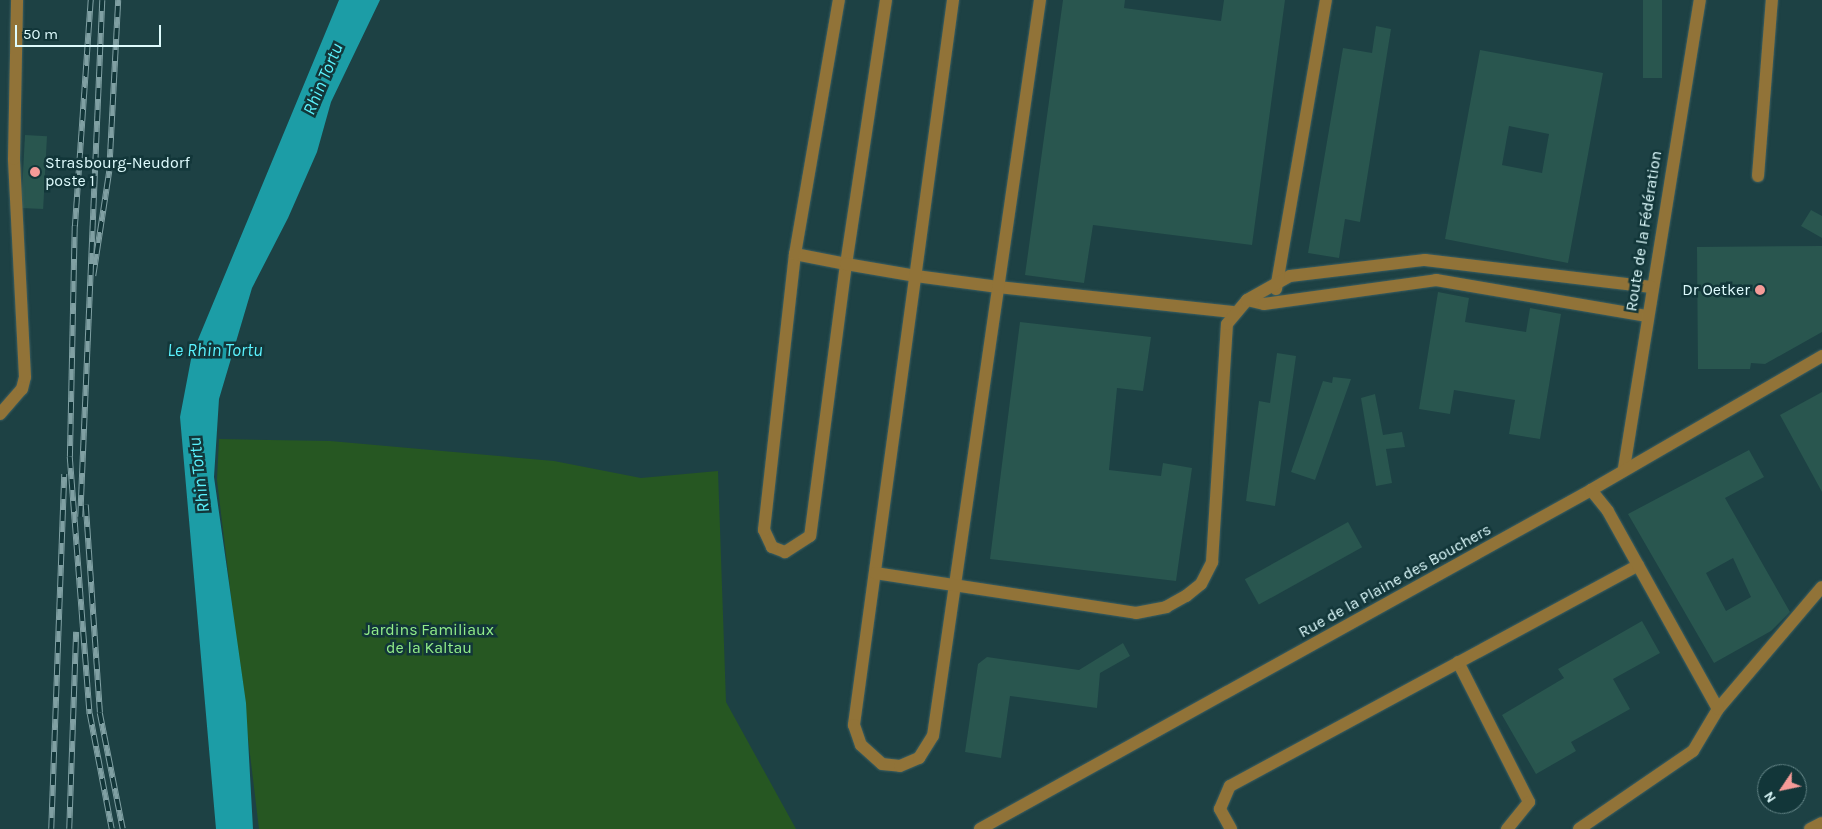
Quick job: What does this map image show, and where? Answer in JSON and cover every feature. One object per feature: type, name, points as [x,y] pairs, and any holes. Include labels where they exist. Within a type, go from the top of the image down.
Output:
[{"type":"street","points":[[0,414],[22,390],[25,376],[14,159],[17,0]]},
{"type":"street","points":[[839,0],[795,254],[764,530],[772,547],[785,552],[810,536],[846,264],[886,0]]},
{"type":"street","points":[[953,0],[854,725],[860,745],[882,764],[900,766],[918,758],[933,736],[1040,0]]},
{"type":"street","points":[[1280,301],[1275,284],[1326,0]]},
{"type":"street","name":"Route de la Fédération","points":[[1624,468],[1646,316],[1700,0]]},
{"type":"street","points":[[1758,176],[1772,0]]},
{"type":"street","points":[[795,254],[916,276],[998,287],[1233,312]]},
{"type":"street","points":[[875,573],[1136,613],[1166,607],[1201,584],[1212,562],[1227,324],[1233,312],[1247,300],[1303,271],[1352,271],[1425,260],[1651,287]]},
{"type":"street","points":[[1247,300],[1280,301],[1436,280],[1646,316]]},
{"type":"street","name":"Rue de la Plaine des Bouchers","points":[[980,829],[1591,490],[1624,468],[1822,356]]},
{"type":"street","points":[[1591,490],[1638,565],[1718,708]]},
{"type":"street","points":[[1232,829],[1220,809],[1230,786],[1638,565]]},
{"type":"street","points":[[1580,829],[1693,751],[1718,708],[1822,587]]},
{"type":"street","points":[[1458,662],[1529,802],[1507,829]]},
{"type":"street","points":[[1810,829],[1822,823]]},
{"type":"green space","name":"Jardins Familiaux de la Kaltau","points":[[219,439],[330,441],[554,461],[641,478],[718,471],[726,702],[796,829],[259,829],[217,480]]},
{"type":"water","name":"Le Rhin Tortu","points":[[339,0],[380,0],[331,102],[317,152],[288,218],[252,288],[219,399],[214,477],[246,703],[253,829],[216,829],[180,417],[192,354]]},
{"type":"building","points":[[1063,0],[1125,0],[1124,8],[1221,21],[1224,0],[1285,0],[1252,245],[1093,225],[1084,283],[1025,275]]},
{"type":"building","points":[[1643,0],[1662,0],[1662,78],[1643,78]]},
{"type":"building","points":[[1376,26],[1391,29],[1360,222],[1345,219],[1339,258],[1308,253],[1343,48],[1372,53]]},
{"type":"building","points":[[1480,50],[1603,73],[1568,263],[1445,239]],"holes":[[[1509,126],[1549,134],[1542,173],[1502,165]]]},
{"type":"building","name":"Strasbourg-Neudorf poste 1","points":[[25,135],[47,136],[43,209],[21,208]]},
{"type":"building","points":[[1811,210],[1822,216],[1822,238],[1801,226]]},
{"type":"building","name":"Dr Oetker","points":[[1822,246],[1822,332],[1765,364],[1751,363],[1750,369],[1698,369],[1697,247]]},
{"type":"building","points":[[1438,292],[1469,298],[1465,322],[1526,332],[1530,308],[1561,314],[1540,439],[1509,434],[1515,400],[1454,390],[1450,414],[1419,409]]},
{"type":"building","points":[[1020,322],[1151,337],[1143,391],[1117,388],[1109,470],[1161,476],[1163,463],[1192,468],[1176,581],[990,559]]},
{"type":"building","points":[[1277,353],[1296,356],[1275,506],[1246,501],[1259,401],[1270,403]]},
{"type":"building","points":[[1333,377],[1351,379],[1315,480],[1291,472],[1323,381],[1332,383]]},
{"type":"building","points":[[1822,392],[1822,492],[1780,415]]},
{"type":"building","points":[[1375,394],[1383,435],[1402,432],[1405,447],[1386,449],[1392,483],[1376,486],[1361,398]]},
{"type":"building","points":[[1749,450],[1764,477],[1725,498],[1790,612],[1771,631],[1714,663],[1628,514]],"holes":[[[1733,558],[1751,597],[1726,611],[1706,573]]]},
{"type":"building","points":[[1348,522],[1362,547],[1259,605],[1245,579]]},
{"type":"building","points":[[1642,621],[1660,653],[1613,679],[1630,709],[1571,742],[1576,751],[1536,774],[1502,715],[1564,678],[1558,669]]},
{"type":"building","points":[[1123,643],[1130,656],[1100,673],[1097,708],[1010,696],[1001,758],[965,752],[978,664],[987,657],[1079,670]]},
{"type":"railway","points":[[91,0],[75,226],[70,457],[90,714],[112,829]]},
{"type":"railway","points":[[80,517],[102,0]]},
{"type":"railway","points":[[93,276],[109,171],[118,0]]},
{"type":"railway","points":[[51,829],[64,474]]},
{"type":"railway","points":[[86,505],[100,713],[123,829]]},
{"type":"railway","points":[[69,829],[76,632]]},
{"type":"place","name":"Strasbourg-Neudorf poste 1","points":[[35,172]]},
{"type":"place","name":"Dr Oetker","points":[[1760,290]]},
{"type":"water label","name":"Rhin Tortu","points":[[323,79]]},
{"type":"water label","name":"Rhin Tortu","points":[[199,475]]}]
